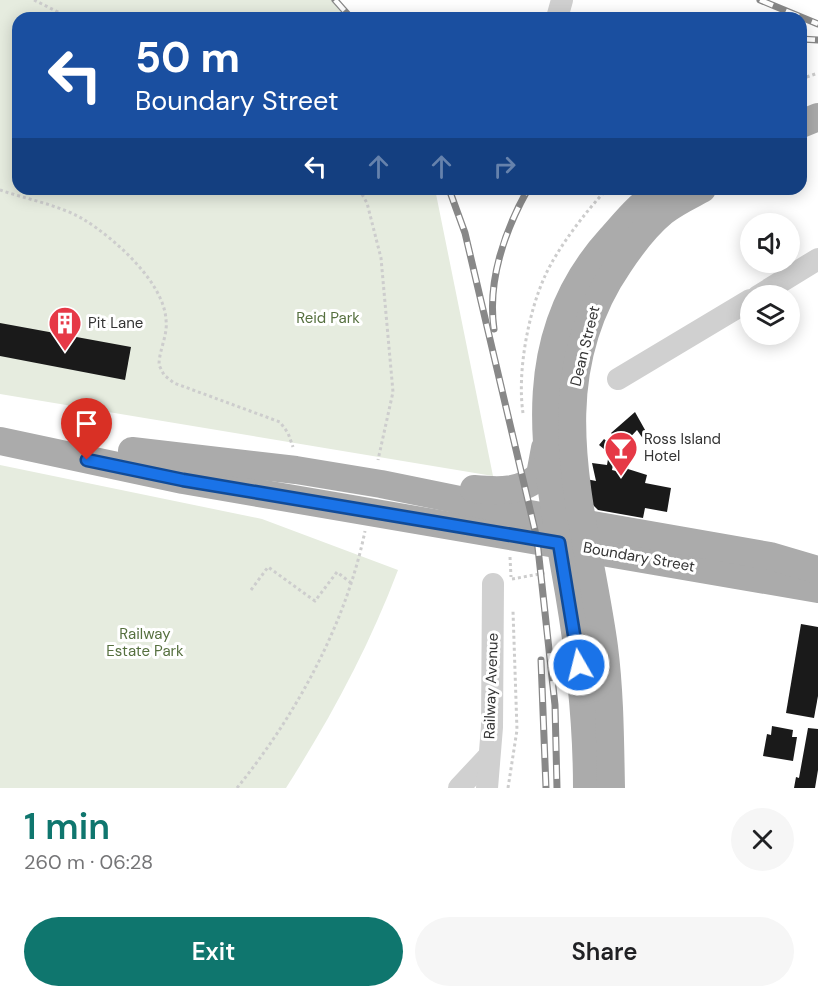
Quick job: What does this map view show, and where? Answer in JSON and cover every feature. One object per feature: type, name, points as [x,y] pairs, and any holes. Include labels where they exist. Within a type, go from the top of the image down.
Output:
[{"type":"main road","name":"Dean Street","points":[[556,530],[546,440],[549,370],[570,296],[593,257],[647,199],[654,195]]},
{"type":"main road","name":"Dean Street","points":[[585,534],[574,469],[572,402],[588,322],[599,293],[629,249],[663,212],[692,195]]},
{"type":"main road","name":"Boundary Street","points":[[0,425],[151,454],[296,470],[366,470],[556,530]]},
{"type":"main road","points":[[366,470],[497,491],[512,490],[529,484],[540,475],[546,440]]},
{"type":"main road","name":"Boundary Street","points":[[0,441],[183,480],[585,534],[770,556],[818,570]]},
{"type":"main road","points":[[556,530],[579,665],[587,733],[587,788]]},
{"type":"main road","points":[[585,534],[605,660],[611,788]]},
{"type":"main road","name":"Boundary Street","points":[[585,534],[779,582],[818,589]]},
{"type":"main road","points":[[596,602],[608,581],[625,571],[704,584],[779,582]]},
{"type":"street","points":[[776,285],[818,259]]},
{"type":"street","points":[[618,380],[740,306]]},
{"type":"street","name":"Railway Avenue","points":[[487,788],[488,757],[506,584]]},
{"type":"street","points":[[459,788],[488,757]]},
{"type":"path","points":[[34,0],[58,12]]},
{"type":"path","points":[[14,195],[83,219],[137,263],[149,277],[165,312],[166,327],[159,365],[165,375],[180,385],[280,422],[291,439],[296,470]]},
{"type":"path","points":[[362,195],[367,203],[381,258],[393,392],[380,461],[366,470]]},
{"type":"path","points":[[237,788],[278,732],[328,641],[351,583],[366,527]]},
{"type":"path","points":[[251,590],[268,567],[315,601],[337,572],[351,583]]},
{"type":"path","points":[[506,584],[548,573]]},
{"type":"path","points":[[508,788],[517,730],[513,600]]},
{"type":"green space","name":"Reid Park","points":[[0,0],[337,0],[344,12],[12,12],[12,195],[436,195],[493,476],[0,394]]},
{"type":"green space","name":"Railway Estate Park","points":[[0,465],[262,519],[398,570],[348,682],[286,788],[0,788]]},
{"type":"building","name":"Pit Lane","points":[[0,323],[131,347],[125,380],[0,356]]},
{"type":"building","points":[[635,412],[649,437],[644,440],[637,430],[623,445],[611,433]]},
{"type":"building","name":"Ross Island Hotel","points":[[604,439],[616,449],[612,470],[620,472],[623,457],[630,458],[628,469],[647,475],[645,483],[671,488],[667,512],[645,508],[643,518],[598,510],[590,502],[586,479],[596,481],[592,463],[607,465],[609,453],[599,445]]},
{"type":"building","points":[[801,624],[818,627],[818,696],[814,718],[786,713]]},
{"type":"building","points":[[772,726],[793,730],[792,737],[797,737],[793,761],[763,756],[767,734],[771,735]]},
{"type":"building","points":[[808,728],[818,729],[818,770],[815,788],[794,788],[796,777],[799,778]]},
{"type":"railway","points":[[335,0],[346,12]]},
{"type":"railway","points":[[760,0],[789,12]]},
{"type":"railway","points":[[807,19],[818,24]]},
{"type":"railway","points":[[807,39],[818,40]]},
{"type":"railway","points":[[451,195],[465,233],[537,539],[555,705],[557,788]]},
{"type":"railway","points":[[494,329],[493,293],[500,256],[512,221],[525,195]]},
{"type":"railway","points":[[541,660],[546,788]]},
{"type":"place","name":"Pit Lane","points":[[65,352]]},
{"type":"place","name":"Ross Island Hotel","points":[[621,477]]},
{"type":"route","points":[[87,460],[183,480],[559,543],[579,665]]}]
